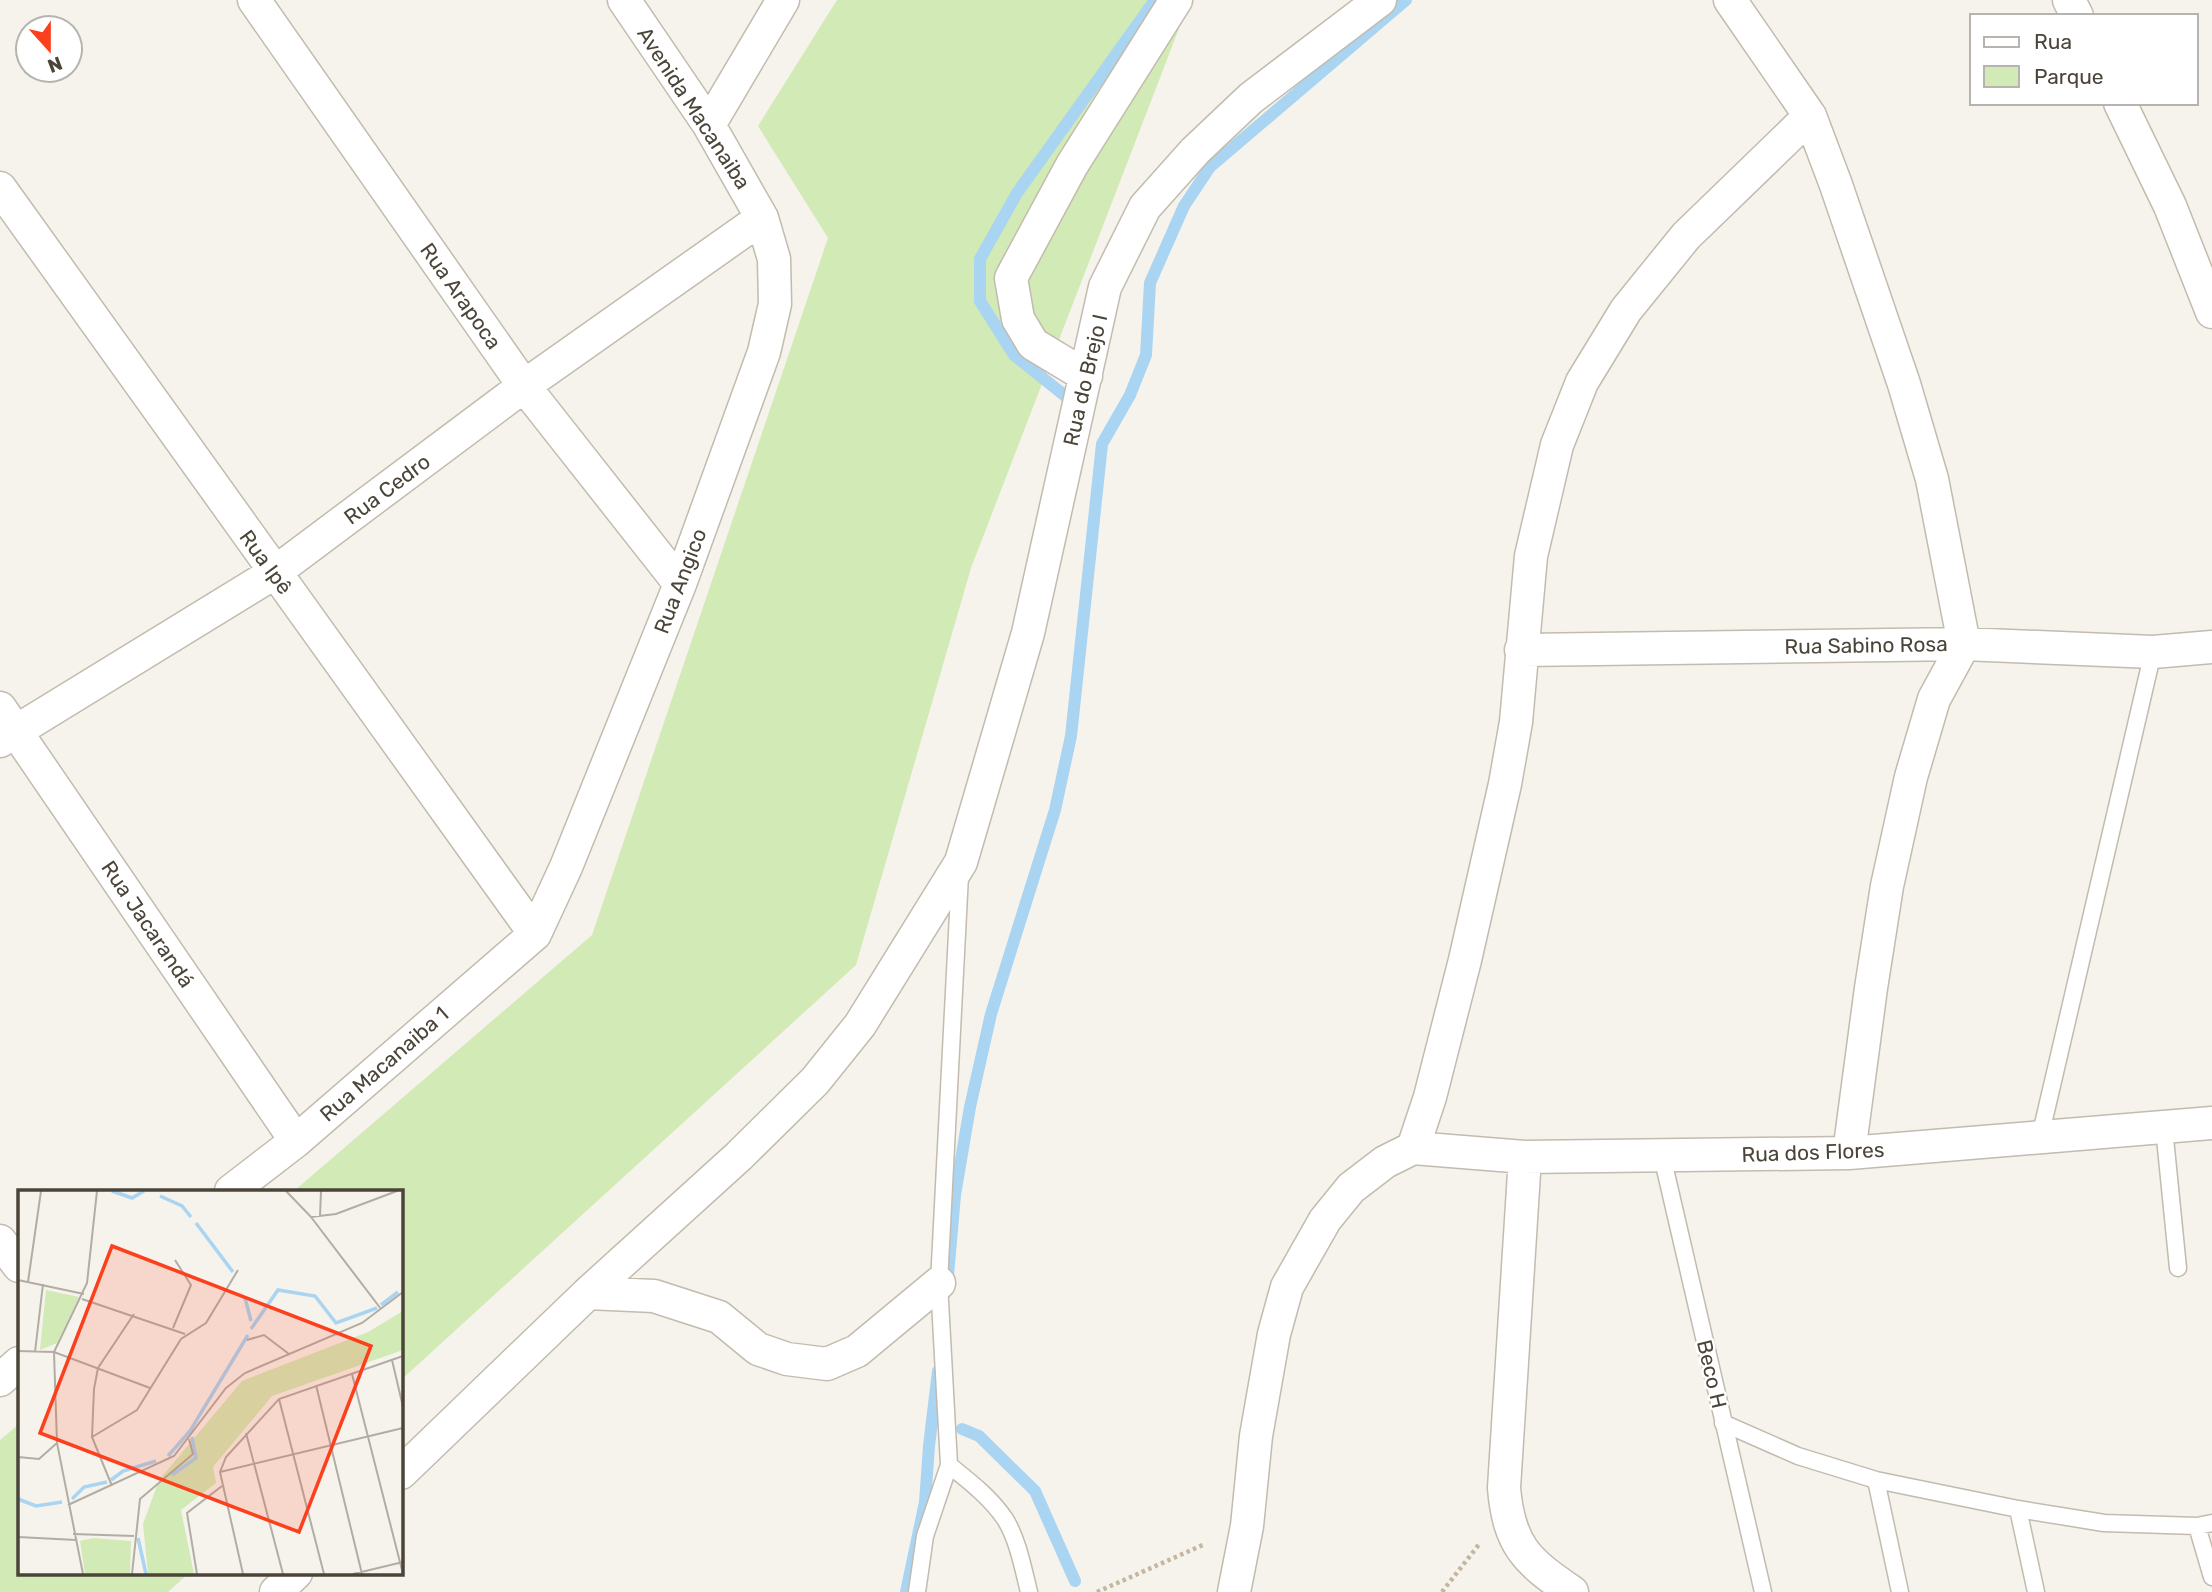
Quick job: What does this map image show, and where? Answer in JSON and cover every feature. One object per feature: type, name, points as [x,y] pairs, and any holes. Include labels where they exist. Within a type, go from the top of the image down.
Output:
[{"type":"street","name":"Rua Arapoca","points":[[254,0],[524,386],[680,584]]},
{"type":"street","name":"Avenida Macanaiba","points":[[624,0],[709,125],[762,218]]},
{"type":"street","points":[[709,125],[783,0]]},
{"type":"street","points":[[1086,376],[1033,344],[1018,319],[1011,278],[1072,165],[1176,0]]},
{"type":"street","name":"Rua do Brejo I","points":[[402,1472],[588,1293],[739,1156],[815,1081],[860,1025],[961,862],[1028,633],[1105,288],[1145,207],[1195,151],[1251,98],[1380,0]]},
{"type":"street","points":[[1730,0],[1810,117],[1836,186],[1904,384],[1932,479],[1964,644],[1934,699],[1911,777],[1881,924],[1850,1153]]},
{"type":"street","points":[[2121,105],[2170,206],[2212,312]]},
{"type":"street","points":[[1234,1592],[1247,1526],[1256,1436],[1274,1334],[1287,1287],[1325,1220],[1351,1188],[1385,1162],[1413,1148],[1430,1097],[1505,784],[1516,722],[1533,543],[1556,445],[1582,382],[1626,310],[1686,236],[1810,117]]},
{"type":"street","name":"Rua Ipê","points":[[0,188],[535,934]]},
{"type":"street","name":"Rua Cedro","points":[[5,727],[274,573],[524,386],[762,218]]},
{"type":"street","name":"Rua Angico","points":[[535,934],[566,867],[680,584],[764,352],[775,304],[774,259],[762,218]]},
{"type":"street","name":"Rua Sabino Rosa","points":[[1521,650],[1964,644],[2153,652],[2212,647]]},
{"type":"street","name":"Rua Jacarandá","points":[[5,727],[296,1141]]},
{"type":"street","name":"Rua Macanaiba 1","points":[[232,1190],[296,1141],[535,934]]},
{"type":"street","name":"Rua dos Flores","points":[[1413,1148],[1525,1157],[1850,1153],[2212,1123]]},
{"type":"street","points":[[1525,1157],[1504,1488],[1506,1508],[1511,1530],[1520,1547],[1539,1570],[1572,1592]]},
{"type":"street","points":[[0,1241],[18,1265]]},
{"type":"street","points":[[588,1293],[654,1296],[719,1317],[758,1349],[787,1359],[827,1364],[857,1351],[939,1283]]},
{"type":"street","points":[[0,1380],[18,1364]]},
{"type":"street","points":[[276,1592],[295,1574]]},
{"type":"lane","points":[[2040,1137],[2153,652]]},
{"type":"lane","points":[[917,1592],[925,1536],[949,1465],[939,1283],[961,862]]},
{"type":"lane","points":[[2164,1128],[2178,1268]]},
{"type":"lane","name":"Beco H","points":[[1662,1156],[1763,1592]]},
{"type":"lane","points":[[1723,1423],[1798,1457],[1876,1480],[2018,1509],[2104,1523],[2205,1524],[2212,1577]]},
{"type":"lane","points":[[949,1465],[980,1490],[1005,1520],[1019,1551],[1029,1592]]},
{"type":"lane","points":[[1876,1480],[1900,1592]]},
{"type":"lane","points":[[2018,1509],[2036,1592]]},
{"type":"path","points":[[1442,1592],[1506,1508]]},
{"type":"path","points":[[1097,1592],[1247,1526]]},
{"type":"green space","points":[[837,0],[1190,0],[971,568],[856,965],[402,1379],[402,1190],[295,1190],[592,935],[828,238],[758,126]]},
{"type":"green space","points":[[18,1425],[18,1574],[188,1574],[168,1592],[0,1592],[0,1440]]},
{"type":"waterway","points":[[1069,399],[1014,355],[980,301],[980,259],[1017,193],[1155,0]]},
{"type":"waterway","points":[[947,1287],[955,1195],[970,1107],[991,1014],[1055,810],[1071,736],[1102,444],[1130,395],[1146,355],[1150,283],[1184,206],[1210,167],[1406,0]]},
{"type":"waterway","points":[[906,1592],[925,1502],[938,1371]]},
{"type":"waterway","points":[[962,1429],[979,1436],[1035,1491],[1075,1581]]}]
